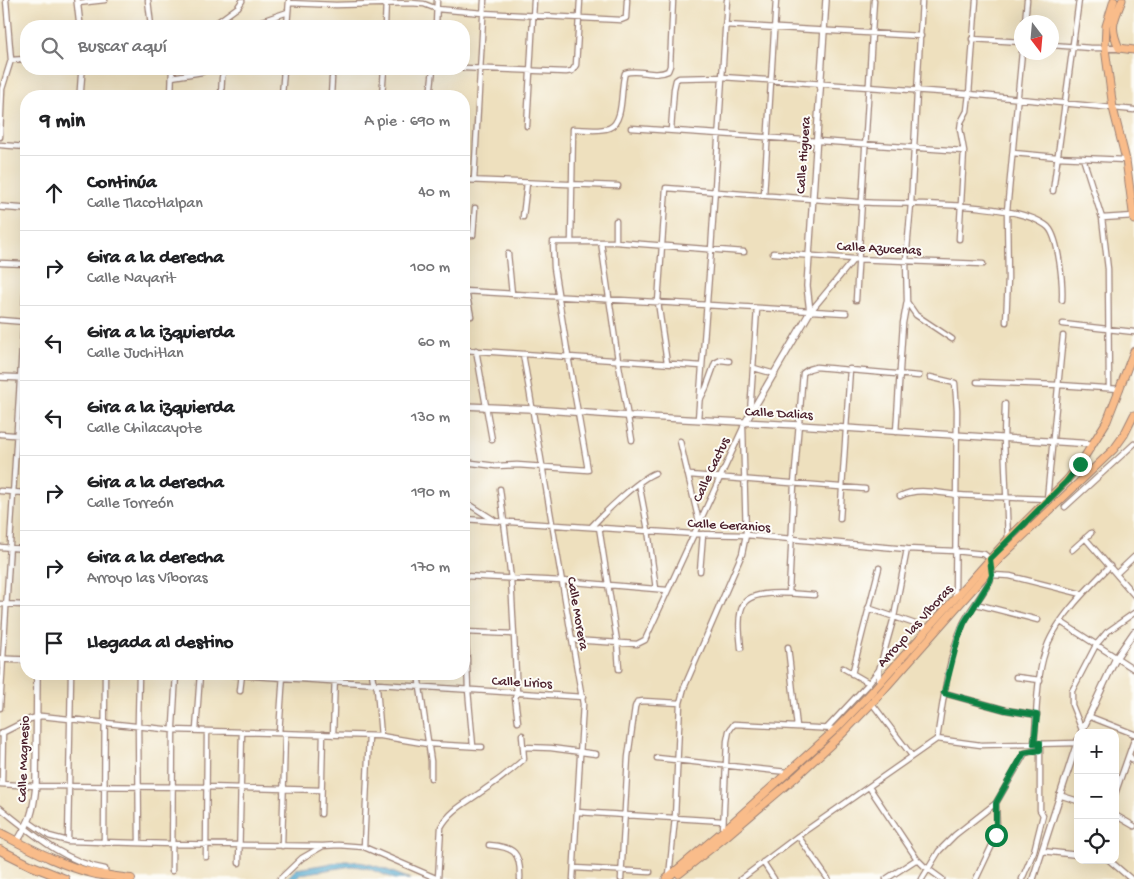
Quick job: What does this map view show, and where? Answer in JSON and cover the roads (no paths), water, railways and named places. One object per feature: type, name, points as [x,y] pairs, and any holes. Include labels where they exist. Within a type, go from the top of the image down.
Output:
[{"type":"highway","points":[[0,832],[43,855],[76,868],[105,872],[131,879]]},
{"type":"highway","points":[[0,850],[65,879]]},
{"type":"main road","points":[[1114,0],[1106,26],[1105,48],[1113,108],[1126,160],[1134,218]]},
{"type":"main road","points":[[1119,48],[1112,28],[1122,0]]},
{"type":"main road","points":[[1105,48],[1134,50]]},
{"type":"main road","name":"Arroyo las Víboras","points":[[723,835],[836,729],[867,697],[955,596],[1080,464],[1107,421],[1121,389],[1134,351]]},
{"type":"main road","name":"Arroyo las Víboras","points":[[670,878],[798,776],[872,704],[1030,527],[1095,469],[1124,435],[1134,415]]},
{"type":"street","points":[[0,137],[1,89],[11,60],[6,0]]},
{"type":"street","points":[[80,20],[78,2],[105,0]]},
{"type":"street","points":[[148,0],[150,20]]},
{"type":"street","points":[[436,20],[437,0]]},
{"type":"street","points":[[474,180],[484,0]]},
{"type":"street","points":[[528,126],[534,0]]},
{"type":"street","points":[[470,68],[566,72],[574,69],[580,0]]},
{"type":"street","points":[[287,20],[289,1],[424,4],[437,9],[483,13],[621,20],[626,18],[627,0]]},
{"type":"street","points":[[571,242],[573,129],[603,129],[609,128],[616,122],[619,115],[624,75],[630,71],[660,74],[668,72],[670,66],[673,0]]},
{"type":"street","points":[[698,419],[708,305],[727,0]]},
{"type":"street","points":[[764,195],[776,0]]},
{"type":"street","name":"Calle Higuera","points":[[810,312],[807,286],[826,0]]},
{"type":"street","points":[[856,300],[856,259],[874,0]]},
{"type":"street","points":[[896,432],[903,323],[907,301],[906,261],[911,204],[922,0]]},
{"type":"street","points":[[958,239],[964,151],[960,129],[961,122],[967,111],[976,0]]},
{"type":"street","points":[[1026,15],[1027,0]]},
{"type":"street","points":[[1053,191],[1079,0]]},
{"type":"street","points":[[221,20],[238,8],[242,1]]},
{"type":"street","points":[[385,2],[385,20]]},
{"type":"street","points":[[265,20],[288,12]]},
{"type":"street","points":[[0,18],[7,18]]},
{"type":"street","points":[[725,25],[921,36]]},
{"type":"street","points":[[972,39],[1014,42]]},
{"type":"street","points":[[1059,46],[1105,48]]},
{"type":"street","points":[[11,60],[20,59]]},
{"type":"street","points":[[1006,322],[1008,278],[1007,211],[1021,60]]},
{"type":"street","points":[[80,90],[82,75]]},
{"type":"street","points":[[171,90],[172,77],[184,75]]},
{"type":"street","points":[[221,90],[223,75]]},
{"type":"street","points":[[282,90],[284,75]]},
{"type":"street","points":[[382,90],[384,75]]},
{"type":"street","points":[[431,90],[432,75]]},
{"type":"street","points":[[671,130],[674,89],[676,80],[679,78],[722,77],[917,90],[1065,102],[1134,110]]},
{"type":"street","points":[[331,90],[332,78]]},
{"type":"street","points":[[631,128],[964,151]]},
{"type":"street","points":[[0,145],[20,147]]},
{"type":"street","points":[[1013,153],[1126,160]]},
{"type":"street","points":[[1084,158],[1102,218],[1108,270],[1108,388]]},
{"type":"street","points":[[470,180],[618,186]]},
{"type":"street","points":[[524,217],[527,183]]},
{"type":"street","points":[[667,363],[658,302],[666,188],[861,202],[960,206],[1007,211],[1046,226],[1051,232],[1056,244],[1063,286],[1062,300]]},
{"type":"street","points":[[0,207],[20,209]]},
{"type":"street","points":[[470,235],[473,235],[475,208]]},
{"type":"street","points":[[1102,218],[1134,218]]},
{"type":"street","points":[[616,221],[616,242]]},
{"type":"street","points":[[470,463],[496,466],[517,465],[588,470],[568,356],[554,262],[553,242],[616,242],[744,252]]},
{"type":"street","points":[[600,242],[632,440]]},
{"type":"street","name":"Calle Azucenas","points":[[772,253],[856,259],[984,264]]},
{"type":"street","points":[[508,254],[512,294]]},
{"type":"street","points":[[810,312],[856,259]]},
{"type":"street","points":[[0,263],[20,264]]},
{"type":"street","points":[[470,291],[846,313]]},
{"type":"street","points":[[907,301],[916,314],[952,338]]},
{"type":"street","points":[[750,415],[757,309]]},
{"type":"street","points":[[470,312],[471,316]]},
{"type":"street","name":"Calle Cactus","points":[[617,642],[637,644],[643,642],[744,425],[810,312]]},
{"type":"street","points":[[0,320],[20,322]]},
{"type":"street","points":[[1063,324],[1134,332]]},
{"type":"street","points":[[900,496],[914,491],[1048,499],[1063,336]]},
{"type":"street","points":[[470,350],[702,366]]},
{"type":"street","points":[[476,350],[492,440]]},
{"type":"street","name":"Calle Morera","points":[[523,354],[583,697],[573,879]]},
{"type":"street","points":[[700,399],[715,364],[721,360],[729,361]]},
{"type":"street","points":[[789,593],[790,539],[798,425],[804,373],[816,367],[918,376]]},
{"type":"street","points":[[754,368],[775,374]]},
{"type":"street","points":[[840,519],[850,369]]},
{"type":"street","points":[[0,377],[20,378]]},
{"type":"street","points":[[930,377],[955,383],[957,410],[955,596]]},
{"type":"street","points":[[977,382],[1121,389]]},
{"type":"street","points":[[0,708],[12,492],[20,403]]},
{"type":"street","points":[[1005,404],[1004,439],[1008,539]]},
{"type":"street","name":"Calle Dalias","points":[[470,407],[698,419],[744,425],[798,425],[1094,444]]},
{"type":"street","points":[[670,878],[675,818],[680,703],[689,674],[740,559],[746,535],[744,425]]},
{"type":"street","points":[[0,434],[20,436]]},
{"type":"street","points":[[680,441],[690,475],[699,522]]},
{"type":"street","points":[[1065,507],[1134,444]]},
{"type":"street","points":[[592,526],[605,512],[639,483],[655,473]]},
{"type":"street","points":[[690,475],[865,489]]},
{"type":"street","points":[[639,483],[656,589]]},
{"type":"street","points":[[500,489],[511,579],[515,698],[518,722]]},
{"type":"street","points":[[0,491],[20,493]]},
{"type":"street","points":[[470,505],[496,521]]},
{"type":"street","name":"Calle Geranios","points":[[470,519],[694,534],[746,535],[907,549],[956,551],[984,554],[990,559]]},
{"type":"street","points":[[600,527],[617,642],[619,669]]},
{"type":"street","points":[[1072,550],[1091,532]]},
{"type":"street","points":[[700,571],[703,534]]},
{"type":"street","points":[[1085,538],[1134,595]]},
{"type":"street","points":[[0,548],[20,549]]},
{"type":"street","points":[[879,683],[879,670],[894,617],[907,549]]},
{"type":"street","points":[[1117,573],[1134,558]]},
{"type":"street","points":[[937,739],[944,693],[960,633],[992,571],[990,559]]},
{"type":"street","points":[[1034,744],[1040,680],[1045,651],[1061,622],[1082,594],[1110,566]]},
{"type":"street","points":[[852,674],[879,568]]},
{"type":"street","points":[[992,571],[1082,594]]},
{"type":"street","points":[[470,576],[607,584],[667,590]]},
{"type":"street","points":[[741,648],[741,612],[745,601],[753,596],[789,593],[814,595]]},
{"type":"street","points":[[0,604],[20,605]]},
{"type":"street","points":[[976,604],[1038,620]]},
{"type":"street","points":[[868,608],[927,628]]},
{"type":"street","points":[[1081,729],[1072,705],[1072,692],[1096,645],[1107,632],[1134,613]]},
{"type":"street","points":[[1061,622],[1134,669]]},
{"type":"street","points":[[470,632],[514,634]]},
{"type":"street","points":[[1083,729],[1116,658],[1134,632]]},
{"type":"street","points":[[572,640],[617,642]]},
{"type":"street","points":[[788,647],[797,727]]},
{"type":"street","points":[[2,659],[20,660]]},
{"type":"street","points":[[843,668],[869,684]]},
{"type":"street","points":[[827,728],[869,684],[879,670]]},
{"type":"street","points":[[1016,677],[1040,680]]},
{"type":"street","name":"Calle Magnesio","points":[[17,842],[28,825],[36,786],[37,680]]},
{"type":"street","points":[[68,841],[71,680]]},
{"type":"street","points":[[104,843],[105,680]]},
{"type":"street","points":[[139,680],[139,843]]},
{"type":"street","points":[[172,871],[173,730],[176,680]]},
{"type":"street","points":[[196,730],[200,680]]},
{"type":"street","points":[[240,691],[241,680]]},
{"type":"street","points":[[282,846],[283,680]]},
{"type":"street","name":"Calle Lirios","points":[[325,680],[583,697]]},
{"type":"street","points":[[374,680],[377,688],[381,736]]},
{"type":"street","points":[[418,680],[431,761],[431,778]]},
{"type":"street","points":[[467,680],[473,746]]},
{"type":"street","points":[[333,735],[335,681]]},
{"type":"street","points":[[944,693],[1006,710],[1037,715]]},
{"type":"street","points":[[867,697],[912,756]]},
{"type":"street","points":[[621,879],[628,758],[635,707],[637,702],[644,700],[680,703]]},
{"type":"street","points":[[321,790],[139,786],[70,787],[1,784],[2,733],[36,716],[173,730],[381,736],[428,744],[482,747]]},
{"type":"street","points":[[1088,716],[1134,734]]},
{"type":"street","points":[[723,835],[729,731],[734,724],[836,729]]},
{"type":"street","points":[[206,857],[207,731]]},
{"type":"street","points":[[239,863],[242,732]]},
{"type":"street","points":[[322,814],[323,734]]},
{"type":"street","points":[[0,808],[53,838],[68,841],[364,847],[438,879],[441,828],[449,814],[523,761],[525,757],[522,735]]},
{"type":"street","points":[[364,847],[369,736]]},
{"type":"street","points":[[741,879],[798,836],[937,739],[981,745],[1074,742]]},
{"type":"street","points":[[1119,784],[1134,740]]},
{"type":"street","points":[[1040,743],[1040,810],[1043,815],[1052,818]]},
{"type":"street","points":[[524,747],[551,748],[596,754]]},
{"type":"street","points":[[922,879],[939,851],[955,835],[996,803],[1024,753],[1040,750]]},
{"type":"street","points":[[1033,879],[1074,751]]},
{"type":"street","points":[[1131,753],[1134,762]]},
{"type":"street","points":[[657,758],[789,772]]},
{"type":"street","points":[[869,787],[917,859],[942,879]]},
{"type":"street","points":[[1059,795],[1074,800]]},
{"type":"street","points":[[976,879],[996,835],[996,803]]},
{"type":"street","points":[[577,812],[723,821]]},
{"type":"street","points":[[1022,879],[1038,839],[1043,815]]},
{"type":"street","points":[[1119,817],[1134,826]]},
{"type":"street","points":[[28,825],[66,856],[105,872]]},
{"type":"street","points":[[798,836],[828,879]]},
{"type":"street","points":[[1038,839],[1045,841]]},
{"type":"street","points":[[489,845],[513,849],[520,864],[520,879]]},
{"type":"street","points":[[280,879],[302,858],[323,846]]},
{"type":"street","points":[[1042,851],[1074,855]]},
{"type":"street","points":[[886,879],[917,859]]},
{"type":"street","points":[[763,862],[774,879]]},
{"type":"street","points":[[1115,864],[1132,879]]},
{"type":"street","points":[[574,868],[650,872]]},
{"type":"water","points":[[346,861],[371,865],[410,879],[395,879],[367,868],[352,866],[301,874],[296,879],[286,879],[296,869]]}]
